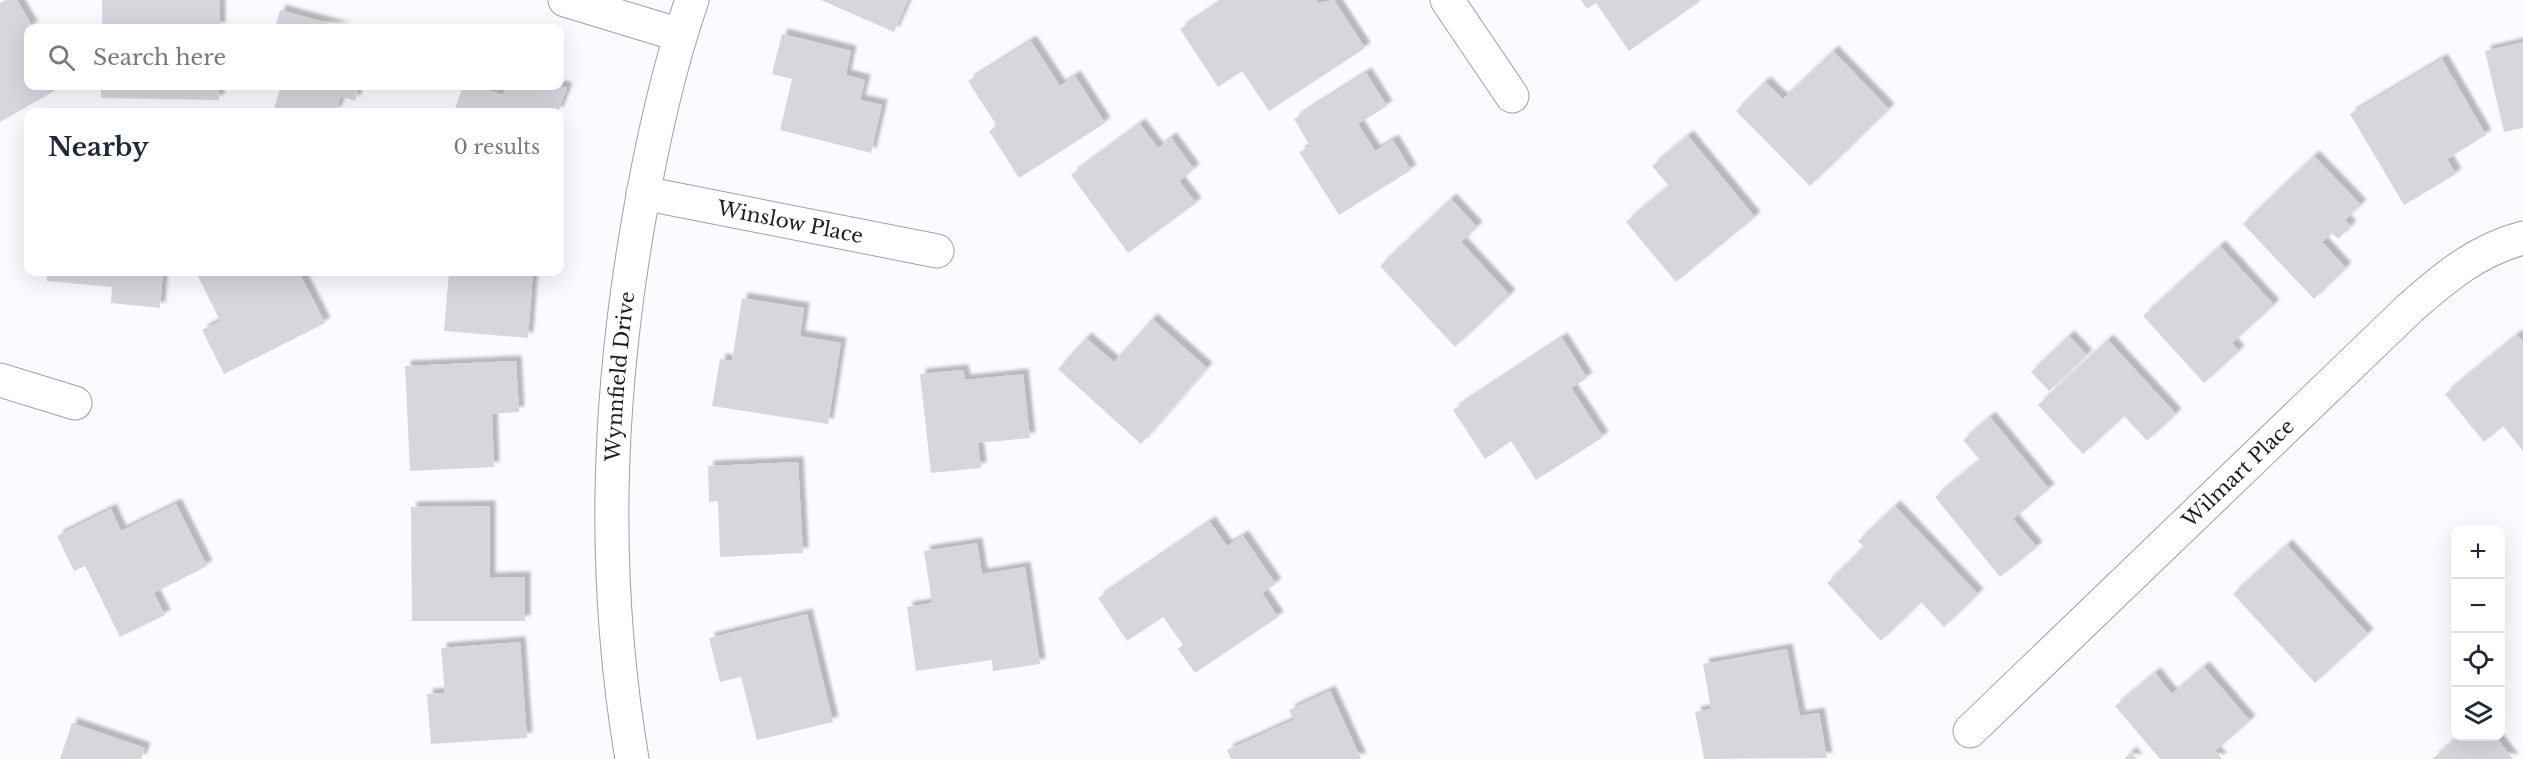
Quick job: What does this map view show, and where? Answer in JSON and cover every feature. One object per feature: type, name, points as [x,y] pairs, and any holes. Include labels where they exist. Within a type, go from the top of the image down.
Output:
[{"type":"street","points":[[565,0],[680,35]]},
{"type":"street","name":"Wynnfield Drive","points":[[632,759],[615,609],[611,449],[622,334],[643,193],[680,35],[692,0]]},
{"type":"street","points":[[1447,0],[1512,96]]},
{"type":"street","name":"Winslow Place","points":[[643,193],[937,251]]},
{"type":"street","name":"Wilmart Place","points":[[1970,731],[2410,308],[2468,261],[2495,247],[2523,238]]},
{"type":"street","points":[[0,380],[75,403]]},
{"type":"building","points":[[6,0],[17,0],[31,24],[24,24],[24,90],[56,90],[0,122],[0,3]]},
{"type":"building","points":[[102,0],[220,0],[220,24],[102,24]]},
{"type":"building","points":[[821,0],[908,0],[894,32]]},
{"type":"building","points":[[1224,0],[1316,0],[1318,3],[1334,0],[1365,48],[1269,111],[1242,71],[1218,87],[1180,29]]},
{"type":"building","points":[[1581,0],[1698,0],[1699,2],[1629,51],[1596,3],[1587,9]]},
{"type":"building","points":[[280,10],[331,24],[276,24]]},
{"type":"building","points":[[782,34],[851,51],[846,75],[865,80],[860,100],[882,105],[871,153],[780,130],[792,79],[772,74]]},
{"type":"building","points":[[1031,41],[1060,86],[1075,76],[1105,123],[1019,178],[989,131],[997,126],[968,81]]},
{"type":"building","points":[[2523,42],[2523,128],[2504,132],[2485,51]]},
{"type":"building","points":[[1833,51],[1889,109],[1810,186],[1736,111],[1765,82],[1783,99]]},
{"type":"building","points":[[2442,59],[2486,135],[2447,159],[2456,174],[2404,205],[2350,114]]},
{"type":"building","points":[[1366,73],[1387,106],[1358,124],[1375,151],[1393,140],[1411,170],[1339,215],[1299,152],[1310,146],[1294,119]]},
{"type":"building","points":[[564,87],[567,88],[560,108],[455,108],[462,90],[488,90],[503,95],[505,90],[564,90]]},
{"type":"building","points":[[101,90],[219,90],[219,100],[101,98]]},
{"type":"building","points":[[280,90],[358,90],[355,101],[341,96],[337,108],[274,108]]},
{"type":"building","points":[[1140,124],[1158,148],[1171,138],[1194,169],[1179,181],[1196,203],[1128,253],[1071,175]]},
{"type":"building","points":[[1688,136],[1755,217],[1676,282],[1626,222],[1669,186],[1652,166]]},
{"type":"building","points":[[2314,156],[2361,205],[2345,220],[2351,226],[2338,239],[2332,233],[2322,242],[2346,268],[2314,299],[2243,224]]},
{"type":"building","points":[[1451,199],[1477,227],[1461,242],[1510,295],[1455,347],[1380,266]]},
{"type":"building","points":[[2220,246],[2274,305],[2232,343],[2239,351],[2204,383],[2143,316]]},
{"type":"building","points":[[47,276],[163,276],[160,308],[111,303],[112,287],[47,281]]},
{"type":"building","points":[[198,276],[301,276],[325,323],[224,374],[202,330],[220,321]]},
{"type":"building","points":[[449,276],[533,276],[528,338],[444,331]]},
{"type":"building","points":[[742,298],[804,308],[800,336],[841,343],[828,424],[712,406],[720,359],[732,361]]},
{"type":"building","points":[[1152,319],[1207,368],[1141,444],[1058,369],[1086,338],[1114,362]]},
{"type":"building","points":[[2517,335],[2523,342],[2523,451],[2503,426],[2484,442],[2445,394]]},
{"type":"building","points":[[2069,336],[2087,355],[2049,391],[2031,372]]},
{"type":"building","points":[[1562,338],[1587,378],[1571,388],[1603,437],[1536,480],[1511,441],[1485,459],[1453,410]]},
{"type":"building","points":[[2108,340],[2176,414],[2147,441],[2124,416],[2083,454],[2038,405]]},
{"type":"building","points":[[516,361],[519,412],[492,414],[494,467],[410,471],[405,366]]},
{"type":"building","points":[[963,370],[965,380],[1023,374],[1030,438],[978,443],[981,468],[931,473],[920,374]]},
{"type":"building","points":[[1990,417],[2049,489],[2013,519],[2037,547],[2000,577],[1935,497],[1980,460],[1963,440]]},
{"type":"building","points":[[798,462],[803,553],[720,557],[718,501],[709,502],[708,466]]},
{"type":"building","points":[[176,504],[207,566],[154,593],[165,615],[120,637],[85,566],[74,571],[57,536],[111,509],[121,531]]},
{"type":"building","points":[[490,506],[490,578],[525,577],[525,621],[412,621],[411,507]]},
{"type":"building","points":[[1895,506],[1978,594],[1944,627],[1921,602],[1881,641],[1827,583],[1864,547],[1858,541]]},
{"type":"building","points":[[1210,522],[1227,546],[1243,536],[1276,584],[1262,593],[1278,617],[1195,673],[1178,649],[1183,645],[1163,617],[1127,641],[1098,598]]},
{"type":"building","points":[[977,543],[982,574],[1025,567],[1040,664],[993,671],[992,660],[916,671],[907,607],[932,603],[924,551]]},
{"type":"building","points":[[2287,545],[2368,634],[2315,683],[2233,594]]},
{"type":"building","points":[[807,614],[833,722],[757,740],[741,677],[720,682],[709,638]]},
{"type":"building","points":[[520,642],[527,738],[431,744],[427,694],[445,693],[441,648]]},
{"type":"building","points":[[1787,649],[1800,716],[1819,713],[1827,758],[1704,759],[1695,712],[1711,709],[1703,664]]},
{"type":"building","points":[[2204,667],[2250,721],[2215,751],[2222,759],[2160,759],[2115,706],[2155,673],[2172,694]]},
{"type":"building","points":[[1330,691],[1361,759],[1231,759],[1227,750],[1294,720],[1289,710]]},
{"type":"building","points":[[72,723],[145,748],[141,759],[60,759]]},
{"type":"building","points":[[2453,741],[2499,741],[2513,759],[2432,759]]},
{"type":"building","points":[[2131,752],[2137,759],[2124,759]]}]
